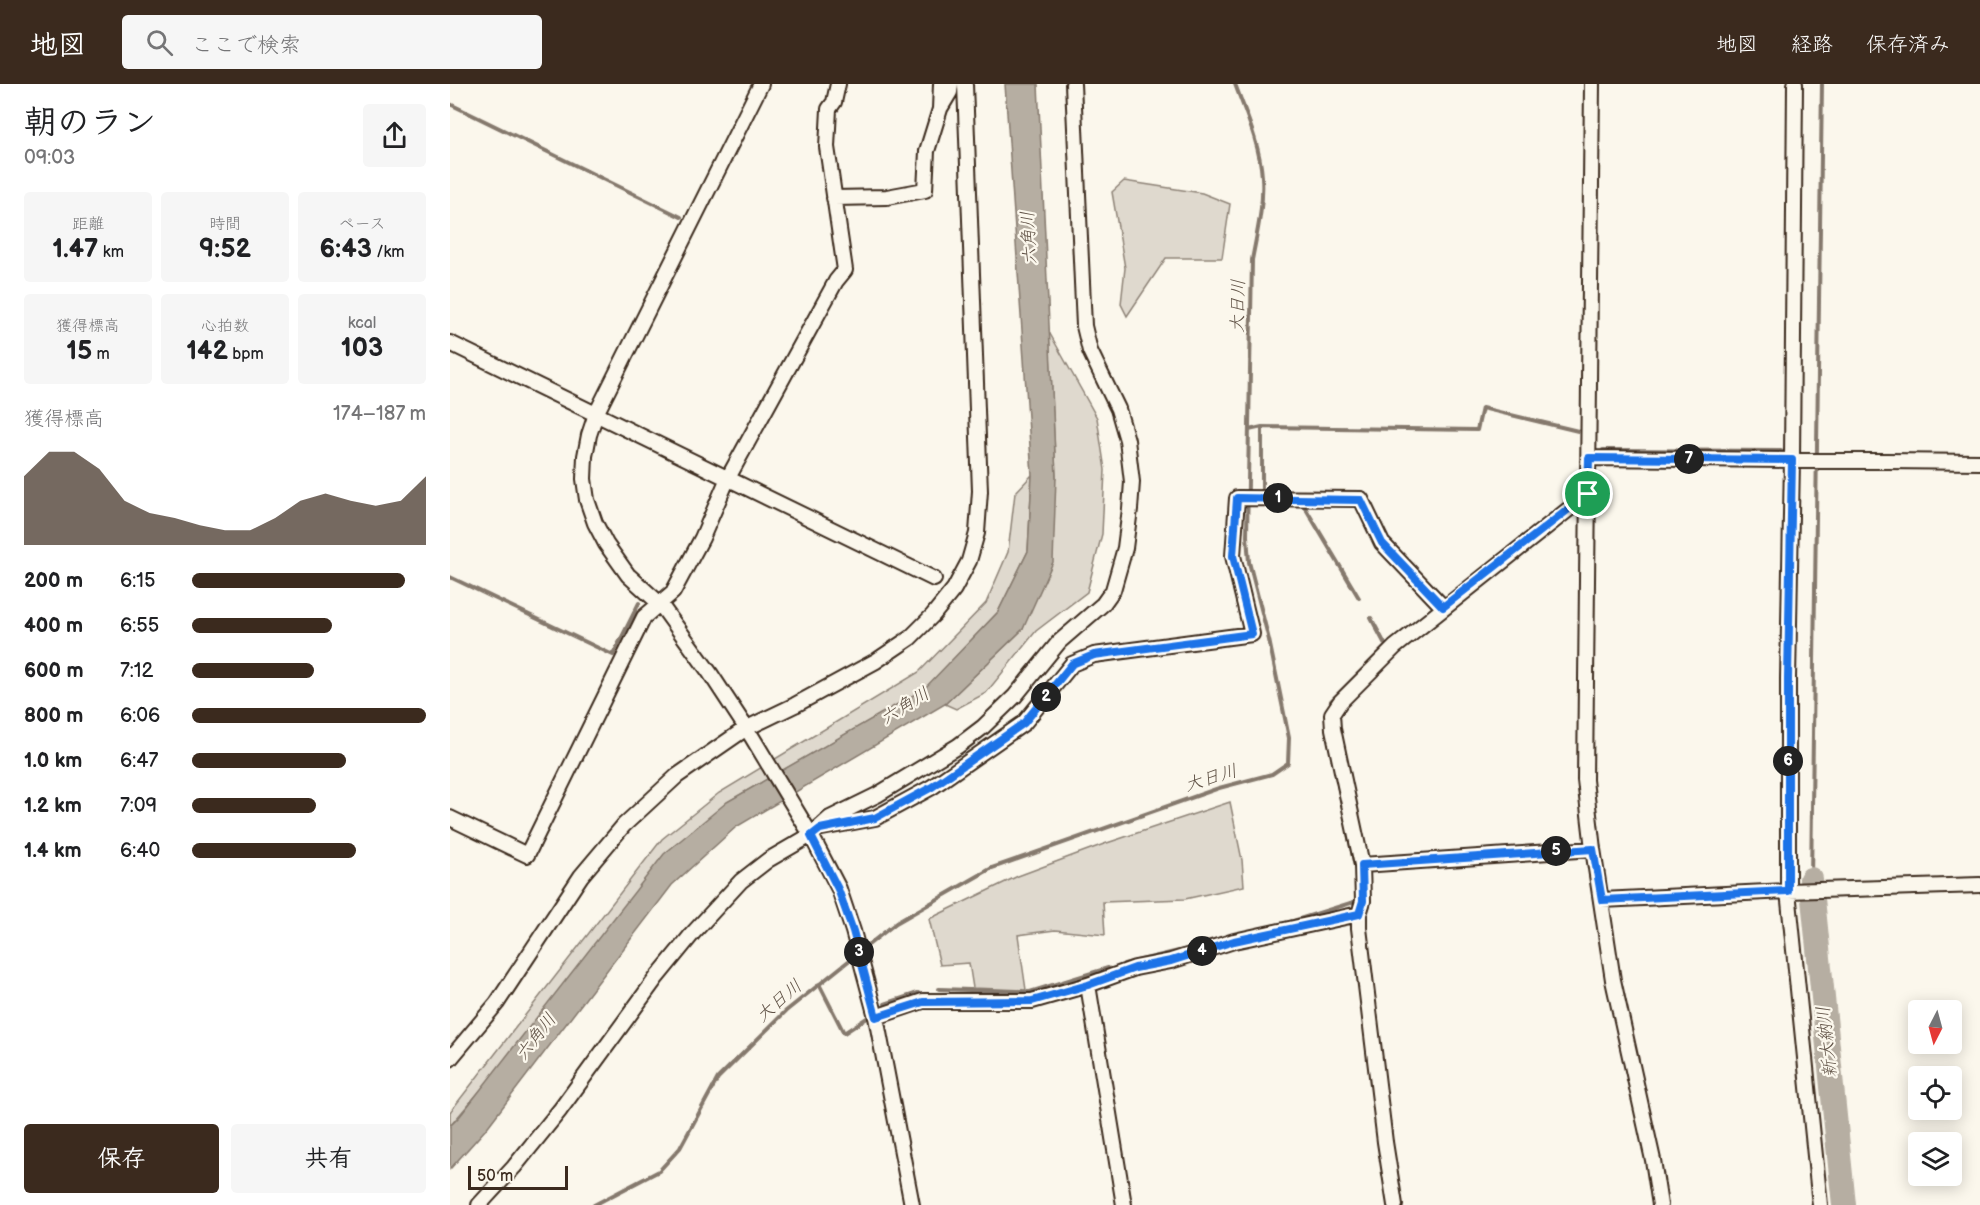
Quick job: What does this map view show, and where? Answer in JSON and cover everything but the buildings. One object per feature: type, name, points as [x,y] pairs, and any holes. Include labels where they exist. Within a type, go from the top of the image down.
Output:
[{"type":"street","points":[[761,84],[596,414],[587,445],[585,479],[587,500],[606,544],[628,575],[660,604],[710,673],[812,831],[838,889],[857,945],[876,1017],[912,1205]]},
{"type":"street","points":[[450,818],[527,855],[644,617],[673,592],[697,547],[728,478],[844,270],[827,147],[829,109],[834,102],[838,84]]},
{"type":"street","points":[[940,109],[941,84]]},
{"type":"street","points":[[834,198],[887,197],[925,190],[927,151],[940,109],[950,92],[951,84]]},
{"type":"street","points":[[450,1059],[497,1003],[581,876],[624,825],[676,776],[795,705],[856,672],[910,638],[954,589],[969,561],[977,533],[980,491],[965,84]]},
{"type":"street","points":[[479,1205],[514,1167],[560,1110],[657,976],[741,881],[830,818],[925,768],[983,727],[1015,696],[1059,642],[1102,604],[1113,590],[1121,566],[1132,482],[1127,440],[1118,408],[1090,351],[1084,326],[1073,84]]},
{"type":"street","points":[[1592,84],[1585,780],[1613,980],[1653,1160],[1660,1205]]},
{"type":"street","points":[[1795,84],[1799,460],[1788,679],[1795,890],[1820,1205]]},
{"type":"street","points":[[450,343],[934,579]]},
{"type":"street","points":[[1589,458],[1980,462]]},
{"type":"street","points":[[1395,1205],[1382,1118],[1359,914],[1363,901],[1362,865],[1333,729],[1332,714],[1340,702],[1395,647],[1588,494]]},
{"type":"street","points":[[812,831],[875,818],[932,787],[1024,723],[1072,664],[1094,655],[1252,634],[1233,556],[1237,498],[1361,500],[1382,543],[1443,607]]},
{"type":"street","points":[[1362,865],[1593,849]]},
{"type":"street","points":[[1602,900],[1795,890],[1980,885]]},
{"type":"street","points":[[876,1017],[923,1002],[1032,1001],[1088,985],[1135,968],[1171,961],[1234,941],[1359,914]]},
{"type":"street","points":[[1088,985],[1124,1205]]},
{"type":"shaded area","points":[[1124,181],[1202,193],[1230,204],[1222,258],[1166,258],[1127,316],[1121,304],[1125,268],[1112,192]]},
{"type":"shaded area","points":[[1049,332],[1097,418],[1105,470],[1102,534],[1087,592],[1036,631],[986,693],[956,709],[945,704],[1023,629],[1056,477]]},
{"type":"shaded area","points":[[1032,475],[1028,551],[998,612],[925,689],[727,802],[450,1126],[450,1112],[662,839],[719,793],[919,672],[986,603],[1008,552],[1015,493]]},
{"type":"shaded area","points":[[1230,802],[1242,860],[1244,886],[1185,899],[1103,902],[1105,935],[1055,930],[1018,935],[1026,990],[973,988],[969,963],[940,965],[929,919],[1018,876],[1104,844]]},
{"type":"water","name":"六角川","points":[[1005,84],[1038,84],[1056,477],[1053,562],[1023,629],[945,704],[736,827],[672,885],[486,1129],[450,1169],[450,1126],[664,854],[727,802],[924,689],[998,612],[1028,551],[1032,475]]},
{"type":"waterway","name":"大日川","points":[[862,950],[896,923],[992,868],[1219,788],[1272,774],[1288,763],[1289,738],[1269,640],[1249,562],[1247,536],[1252,260],[1260,218],[1262,187],[1261,165],[1255,141],[1235,84]]},
{"type":"waterway","points":[[1811,879],[1822,84]]},
{"type":"waterway","points":[[450,104],[681,217]]},
{"type":"waterway","points":[[1249,430],[1262,427],[1477,430],[1482,408],[1578,431]]},
{"type":"waterway","points":[[1262,427],[1262,490]]},
{"type":"waterway","points":[[1603,450],[1781,451]]},
{"type":"waterway","points":[[1300,504],[1303,504],[1359,598]]},
{"type":"waterway","points":[[450,577],[613,655],[639,603]]},
{"type":"waterway","points":[[1331,701],[1386,646],[1371,618]]},
{"type":"waterway","points":[[1335,771],[1343,808]]},
{"type":"waterway","points":[[1348,833],[1356,870]]},
{"type":"waterway","name":"新大納川","points":[[1811,879],[1844,1205]]},
{"type":"waterway","points":[[1255,930],[1290,922],[1357,901],[1357,899]]},
{"type":"waterway","points":[[1199,944],[1233,935]]},
{"type":"waterway","points":[[1124,964],[1183,950]]},
{"type":"waterway","name":"大日川","points":[[594,1205],[659,1171],[680,1148],[718,1078],[786,1011],[856,955]]},
{"type":"waterway","points":[[939,989],[1030,992],[1108,968]]},
{"type":"waterway","points":[[819,984],[844,1033],[867,1018]]},
{"type":"waterway","points":[[885,1004],[918,993]]},
{"type":"route","points":[[1589,458],[1792,460],[1788,679],[1788,891],[1602,900],[1593,849],[1362,865],[1363,901],[1359,914],[1234,941],[1171,961],[1135,968],[1088,985],[1032,1001],[923,1002],[876,1017],[853,931],[838,889],[811,836],[820,829],[875,818],[932,787],[1024,723],[1072,664],[1094,655],[1252,634],[1233,556],[1237,498],[1361,500],[1382,543],[1443,607],[1588,494],[1589,458]]}]
